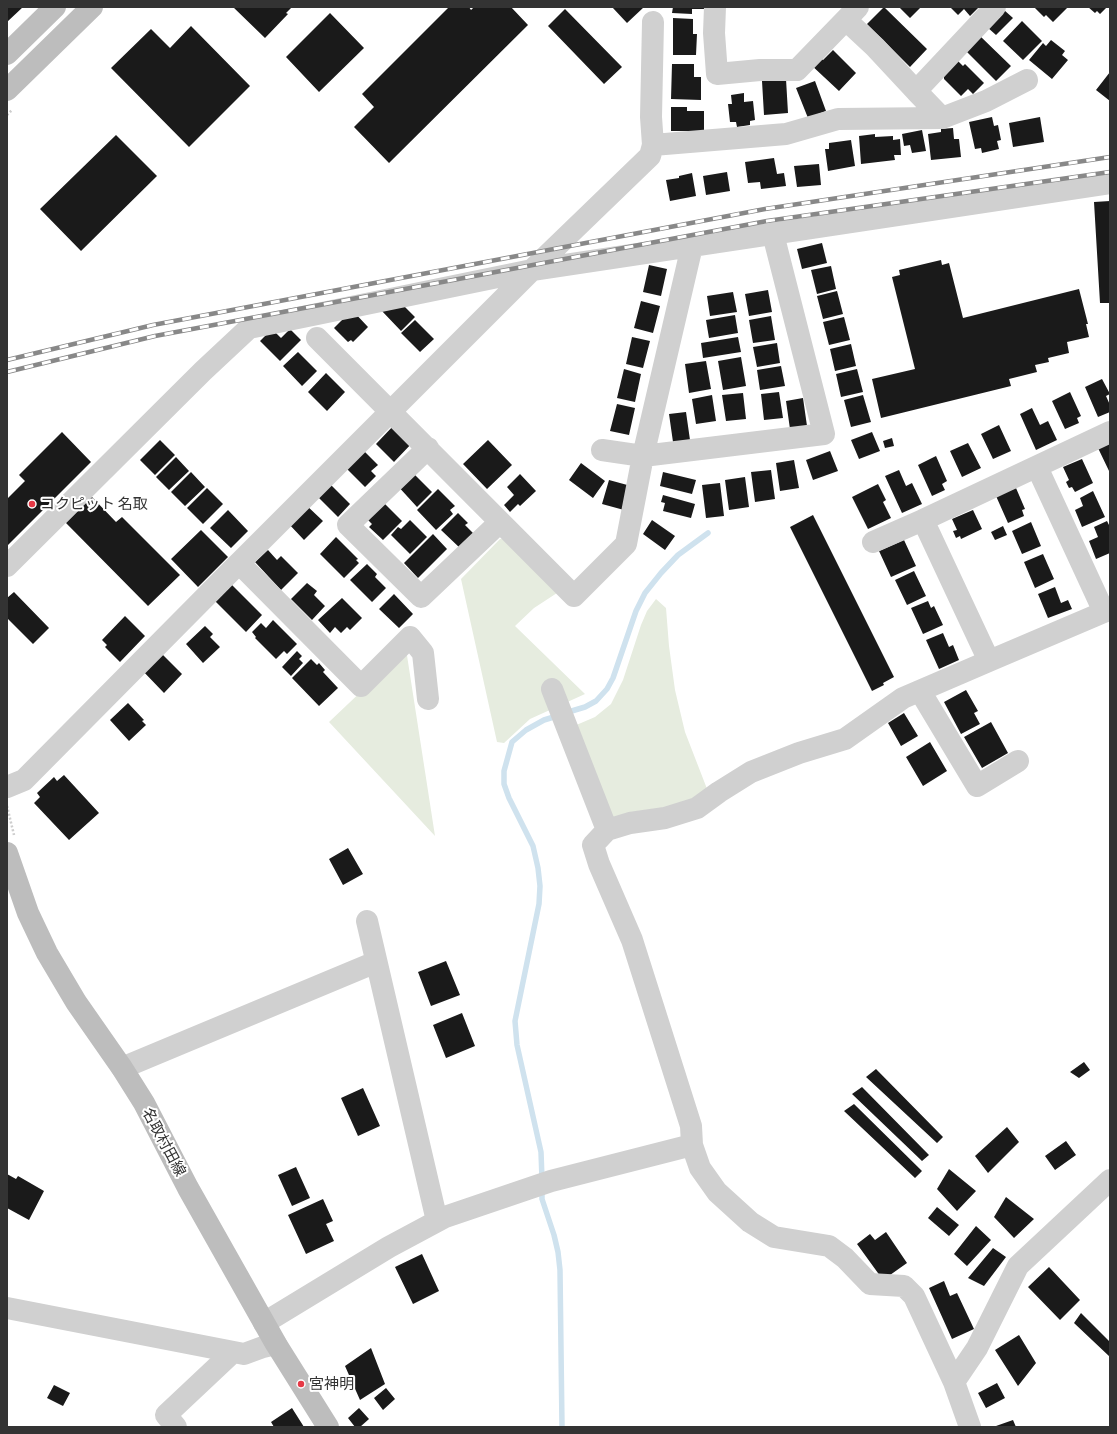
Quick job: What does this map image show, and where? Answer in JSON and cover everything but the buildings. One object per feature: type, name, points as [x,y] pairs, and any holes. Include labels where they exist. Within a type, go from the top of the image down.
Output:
[{"type":"main road","points":[[7,54],[55,7]]},
{"type":"main road","points":[[7,90],[92,7]]},
{"type":"main road","name":"名取村田線","points":[[7,854],[28,913],[47,953],[76,1002],[122,1068],[144,1103],[188,1188],[264,1323],[328,1427]]},
{"type":"street","points":[[715,7],[714,33],[717,74],[760,70],[797,70],[852,14],[875,47],[942,118]]},
{"type":"street","points":[[916,91],[995,7]]},
{"type":"street","points":[[7,787],[24,780],[532,270],[650,156],[653,145],[651,117],[653,22]]},
{"type":"street","points":[[653,145],[786,134],[838,119],[942,118],[986,102],[1027,80]]},
{"type":"street","points":[[7,566],[192,382],[249,328],[532,270],[1110,183]]},
{"type":"street","points":[[602,450],[643,456],[824,434],[773,234]]},
{"type":"street","points":[[317,338],[574,596],[626,544],[643,456],[692,246]]},
{"type":"street","points":[[873,542],[1110,432]]},
{"type":"street","points":[[428,448],[348,525],[421,597],[500,522]]},
{"type":"street","points":[[970,1427],[954,1382],[914,1296],[904,1286],[870,1284],[846,1258],[829,1246],[774,1237],[750,1222],[717,1192],[700,1168],[692,1145],[691,1126],[632,940],[599,864],[593,845],[607,830],[630,823],[665,818],[698,808],[719,792],[751,772],[798,753],[845,739],[903,698],[1107,610],[1037,467]]},
{"type":"street","points":[[923,520],[989,661]]},
{"type":"street","points":[[239,563],[361,686],[410,637],[423,653],[428,699]]},
{"type":"street","points":[[552,689],[607,830]]},
{"type":"street","points":[[920,691],[977,786],[1018,762]]},
{"type":"street","points":[[366,921],[437,1221]]},
{"type":"street","points":[[122,1068],[376,962]]},
{"type":"street","points":[[264,1323],[388,1247],[445,1217],[551,1181],[692,1145]]},
{"type":"street","points":[[954,1382],[977,1348],[1018,1266],[1110,1180]]},
{"type":"street","points":[[7,1308],[244,1354],[276,1344]]},
{"type":"street","points":[[176,1427],[166,1415],[233,1352]]},
{"type":"shaded area","points":[[500,539],[506,539],[557,593],[534,608],[515,626],[585,694],[530,719],[504,743],[497,742],[461,579]]},
{"type":"shaded area","points":[[656,599],[666,608],[675,690],[685,732],[709,794],[694,803],[612,821],[574,726],[595,717],[611,704],[623,680],[647,611]]},
{"type":"shaded area","points":[[406,649],[435,836],[329,722]]},
{"type":"waterway","points":[[565,713],[585,707],[596,701],[607,689],[613,678],[636,611],[645,593],[678,555],[708,533]]},
{"type":"waterway","points":[[542,1179],[541,1152],[517,1045],[515,1021],[539,904],[540,886],[533,846],[509,798],[504,784],[504,771],[512,742],[526,730],[544,720],[557,716]]},
{"type":"waterway","points":[[542,1190],[542,1199],[558,1252],[560,1270],[562,1427]]},
{"type":"railway","points":[[7,360],[153,325],[765,209],[1110,157]]},
{"type":"railway","points":[[7,372],[155,336],[767,221],[1110,172]]},
{"type":"place","name":"コクピット 名取","points":[[32,504]]},
{"type":"place","name":"宮神明","points":[[301,1384]]}]
